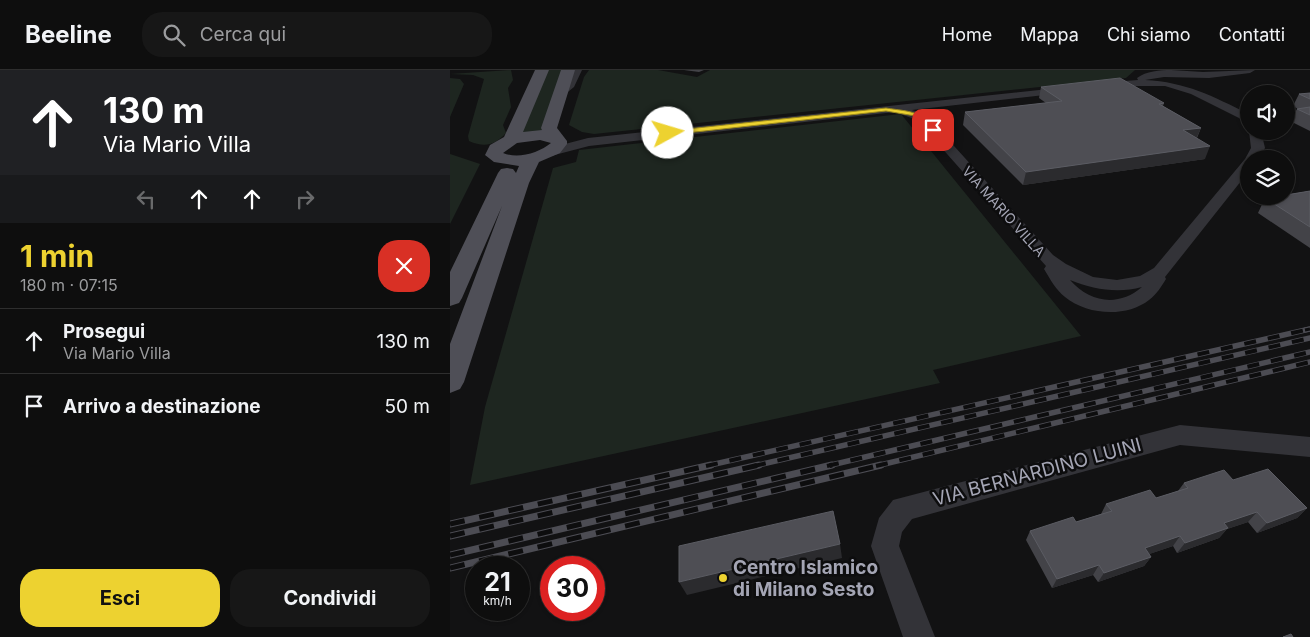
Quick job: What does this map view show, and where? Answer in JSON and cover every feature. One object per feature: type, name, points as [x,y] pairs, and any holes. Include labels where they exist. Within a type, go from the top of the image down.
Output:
[{"type":"main road","points":[[450,382],[520,183],[542,70]]},
{"type":"main road","points":[[525,153],[559,144],[548,128],[568,70]]},
{"type":"main road","points":[[450,298],[534,135],[555,138]]},
{"type":"street","points":[[560,93],[570,85],[577,70]]},
{"type":"street","points":[[525,153],[588,142],[1126,83],[1136,81],[1146,75],[1159,71],[1209,74],[1250,70]]},
{"type":"street","points":[[1178,73],[1193,86],[1240,115]]},
{"type":"street","points":[[1126,83],[1193,86],[1209,74]]},
{"type":"street","points":[[1146,75],[1149,80],[1165,85]]},
{"type":"street","points":[[886,109],[906,111],[921,117],[921,112],[934,104]]},
{"type":"street","name":"VIA MARIO VILLA","points":[[921,117],[1047,259],[1066,288],[1088,302],[1111,307],[1123,306],[1144,296],[1152,289],[1160,272],[1240,173]]},
{"type":"street","points":[[555,138],[588,142]]},
{"type":"street","name":"VIA BERNARDINO LUINI","points":[[919,637],[885,546],[889,527],[903,509],[1180,435],[1310,447]]},
{"type":"shaded area","points":[[511,70],[513,80],[508,88],[511,107],[503,125],[506,133],[494,143],[485,145],[469,141],[468,136],[484,79],[473,75],[450,74]]},
{"type":"shaded area","points":[[548,70],[564,70],[541,133],[520,135]]},
{"type":"shaded area","points":[[589,70],[658,70],[697,77],[710,70],[1135,70],[1126,78],[594,134],[582,132],[569,125],[584,77]]},
{"type":"shaded area","points":[[450,78],[460,79],[464,84],[450,117]]},
{"type":"shaded area","points":[[901,114],[1081,336],[933,370],[940,383],[470,485],[485,407],[553,168],[576,162],[579,150]]},
{"type":"shaded area","points":[[450,154],[480,164],[450,224]]},
{"type":"building","points":[[1120,78],[1164,103],[1159,104],[1201,128],[1183,130],[1210,146],[1026,172],[965,112],[1062,101],[1041,87]]},
{"type":"building","points":[[1310,93],[1310,99],[1299,94]]},
{"type":"building","points":[[1310,107],[1310,115],[1297,109]]},
{"type":"building","points":[[1310,191],[1310,227],[1276,205],[1295,205],[1295,194]]},
{"type":"building","points":[[1268,469],[1307,508],[1267,523],[1257,512],[1224,523],[1228,528],[1185,543],[1180,536],[1145,548],[1151,557],[1104,573],[1099,565],[1057,579],[1030,531],[1073,517],[1076,522],[1112,511],[1106,504],[1150,490],[1156,498],[1188,488],[1184,483],[1224,470],[1233,480]]},
{"type":"building","points":[[833,511],[840,544],[679,582],[679,546]]},
{"type":"railway","points":[[706,466],[1310,329],[1305,330]]},
{"type":"railway","points":[[754,466],[1310,338]]},
{"type":"railway","points":[[827,466],[1310,352]]},
{"type":"railway","points":[[876,466],[1310,362]]},
{"type":"railway","points":[[450,524],[711,465]]},
{"type":"railway","points":[[450,536],[759,465]]},
{"type":"railway","points":[[450,555],[832,465]]},
{"type":"railway","points":[[450,568],[881,465]]},
{"type":"place","name":"Centro Islamico di Milano Sesto","points":[[723,578]]},
{"type":"route","points":[[668,133],[886,109],[916,114],[933,130]]}]
